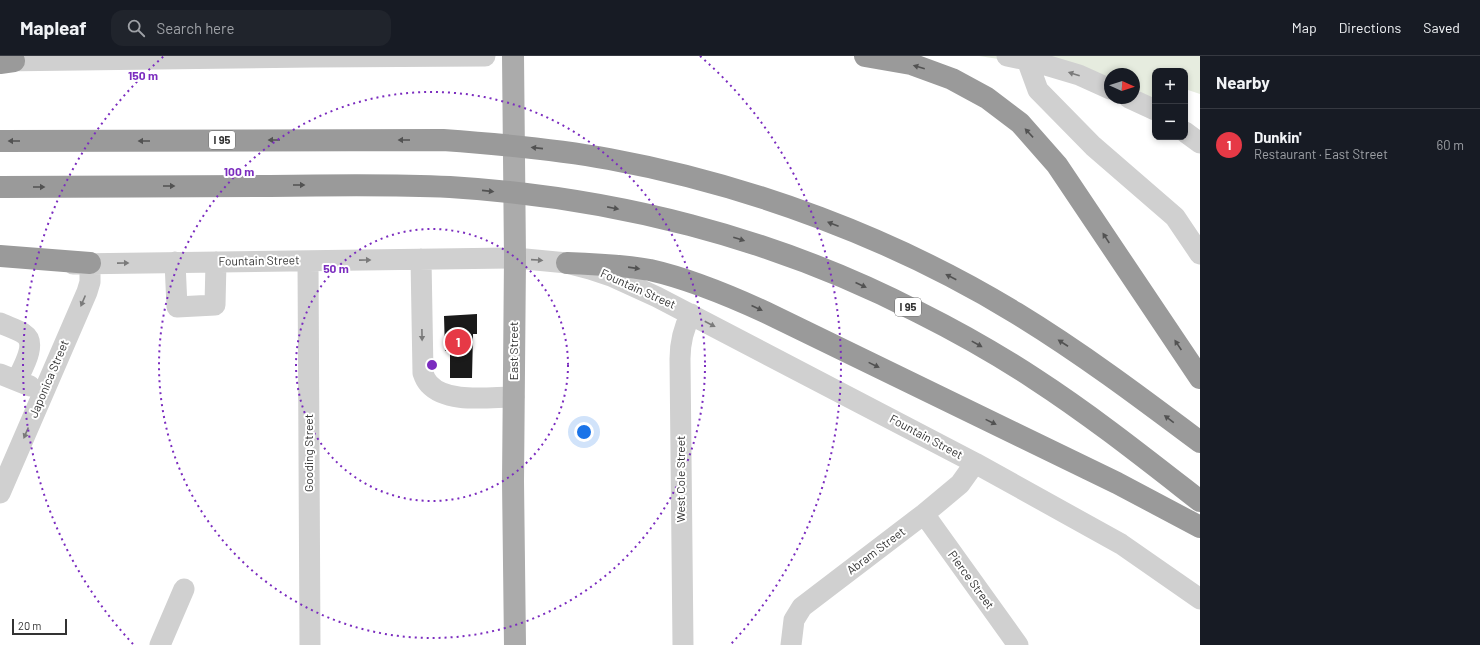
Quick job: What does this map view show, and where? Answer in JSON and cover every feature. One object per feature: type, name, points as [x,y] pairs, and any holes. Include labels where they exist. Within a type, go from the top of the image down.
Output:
[{"type":"highway","points":[[865,56],[915,66],[952,79],[987,98],[1020,123],[1057,165],[1200,378]]},
{"type":"highway","name":"I 95","points":[[0,141],[443,140],[576,154],[648,167],[739,191],[834,224],[895,250],[961,282],[1032,322],[1097,366],[1200,442]]},
{"type":"highway","name":"I 95","points":[[0,187],[358,185],[449,187],[575,201],[639,213],[728,236],[797,258],[888,297],[976,343],[1032,377],[1108,430],[1200,501]]},
{"type":"highway","points":[[0,256],[90,263]]},
{"type":"highway","points":[[567,263],[612,265],[649,270],[690,282],[731,297],[765,312],[1117,483],[1200,527]]},
{"type":"main road","name":"East Street","points":[[513,56],[515,258],[513,481],[515,645]]},
{"type":"street","points":[[5,62],[75,58],[485,56]]},
{"type":"street","points":[[1006,56],[1027,60],[1079,75],[1104,87]]},
{"type":"street","points":[[1027,60],[1038,90],[1093,146],[1175,217],[1200,254]]},
{"type":"street","points":[[1140,103],[1152,109]]},
{"type":"street","points":[[1188,134],[1200,143]]},
{"type":"street","name":"Fountain Street","points":[[0,267],[90,263],[515,258],[567,263],[590,268],[611,276],[691,314],[975,463],[1121,544],[1200,600]]},
{"type":"street","points":[[421,259],[423,373],[429,384],[444,394],[460,398],[514,397]]},
{"type":"street","name":"Gooding Street","points":[[308,261],[310,645]]},
{"type":"street","points":[[175,262],[177,307],[215,305],[216,262]]},
{"type":"street","name":"Japonica Street","points":[[0,493],[87,292],[90,282],[90,263]]},
{"type":"street","name":"West Cole Street","points":[[683,645],[680,359],[681,338],[684,326],[691,314]]},
{"type":"street","points":[[0,323],[25,334],[30,343],[29,353],[9,377],[44,391]]},
{"type":"street","name":"Abram Street","points":[[791,644],[794,620],[802,607],[924,514],[960,484],[975,463]]},
{"type":"street","name":"Pierce Street","points":[[924,514],[1018,645]]},
{"type":"street","points":[[160,645],[184,589]]},
{"type":"shaded area","points":[[979,56],[1200,56],[1200,94],[1188,90],[1188,68],[1152,68],[1152,114],[1128,104],[1140,104],[1140,68],[1104,68],[1104,93],[1043,66]]},
{"type":"building","points":[[477,314],[477,334],[473,334],[472,378],[450,378],[450,351],[445,351],[444,316]]},
{"type":"place","name":"Dunkin'","points":[[458,342]]}]
